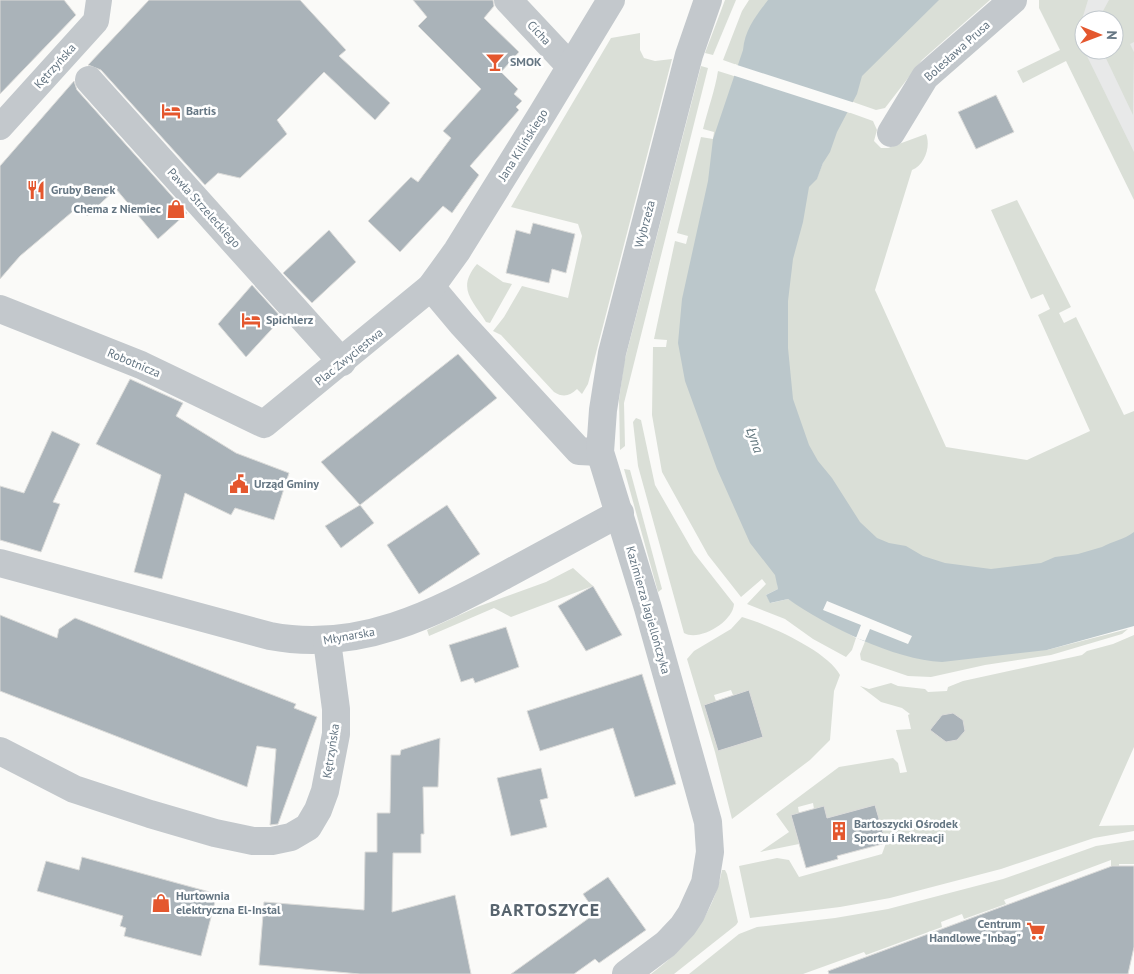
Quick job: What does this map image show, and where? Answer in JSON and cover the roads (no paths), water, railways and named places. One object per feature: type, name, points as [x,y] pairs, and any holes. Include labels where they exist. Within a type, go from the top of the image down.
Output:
[{"type":"street","name":"Kętrzyńska","points":[[0,127],[96,21],[100,0]]},
{"type":"street","name":"Cicha","points":[[508,0],[570,66]]},
{"type":"street","name":"Jana Kilińskiego","points":[[431,287],[462,243],[611,0]]},
{"type":"street","name":"Wybrzeża","points":[[600,452],[603,410],[612,352],[689,55],[708,0]]},
{"type":"street","name":"Bolesława Prusa","points":[[891,133],[925,77],[1013,0]]},
{"type":"street","name":"Pawła Strzeleckiego","points":[[62,58],[89,80],[342,362]]},
{"type":"street","points":[[431,287],[462,324],[579,451],[600,452]]},
{"type":"street","name":"Plac Zwycięstwa","points":[[264,424],[342,362],[431,287]]},
{"type":"street","name":"Robotnicza","points":[[0,310],[141,365],[264,424]]},
{"type":"street","name":"Kazimierza Jagiellończyka","points":[[600,452],[620,513],[708,822],[710,852],[705,884],[687,920],[666,944],[626,974]]},
{"type":"street","name":"Młynarska","points":[[0,564],[270,636],[292,640],[327,641],[401,625],[434,612],[620,513]]},
{"type":"street","name":"Kętrzyńska","points":[[0,751],[74,789],[215,832],[253,841],[272,841],[291,836],[308,827],[318,810],[325,791],[336,734],[336,709],[327,641]]},
{"type":"water","name":"Łyna","points":[[768,0],[939,0],[862,76],[857,94],[837,132],[830,152],[823,163],[817,179],[809,187],[803,222],[793,259],[788,301],[788,348],[793,399],[809,445],[818,461],[832,478],[860,522],[877,538],[889,543],[906,546],[923,556],[945,563],[991,569],[1041,563],[1055,557],[1078,554],[1102,547],[1134,532],[1134,626],[1047,650],[942,662],[903,655],[862,640],[822,620],[788,599],[770,603],[766,595],[778,589],[775,575],[750,543],[717,469],[685,381],[678,343],[682,299],[708,181],[713,139],[746,36],[752,23]]},
{"type":"place","name":"SMOK","points":[[495,62]]},
{"type":"place","name":"Bartis","points":[[171,111]]},
{"type":"place","name":"Gruby Benek","points":[[36,190]]},
{"type":"place","name":"Chema z Niemiec","points":[[176,209]]},
{"type":"place","name":"Spichlerz","points":[[251,320]]},
{"type":"place","name":"Urząd Gminy","points":[[239,484]]},
{"type":"place","name":"Bartoszycki Ośrodek Sportu i Rekreacji","points":[[839,831]]},
{"type":"place","name":"Hurtownia elektryczna El-Instal","points":[[161,903]]},
{"type":"place","name":"Centrum Handlowe \"Inbag\"","points":[[1036,931]]},
{"type":"district","name":"BARTOSZYCE","points":[[545,910]]}]
